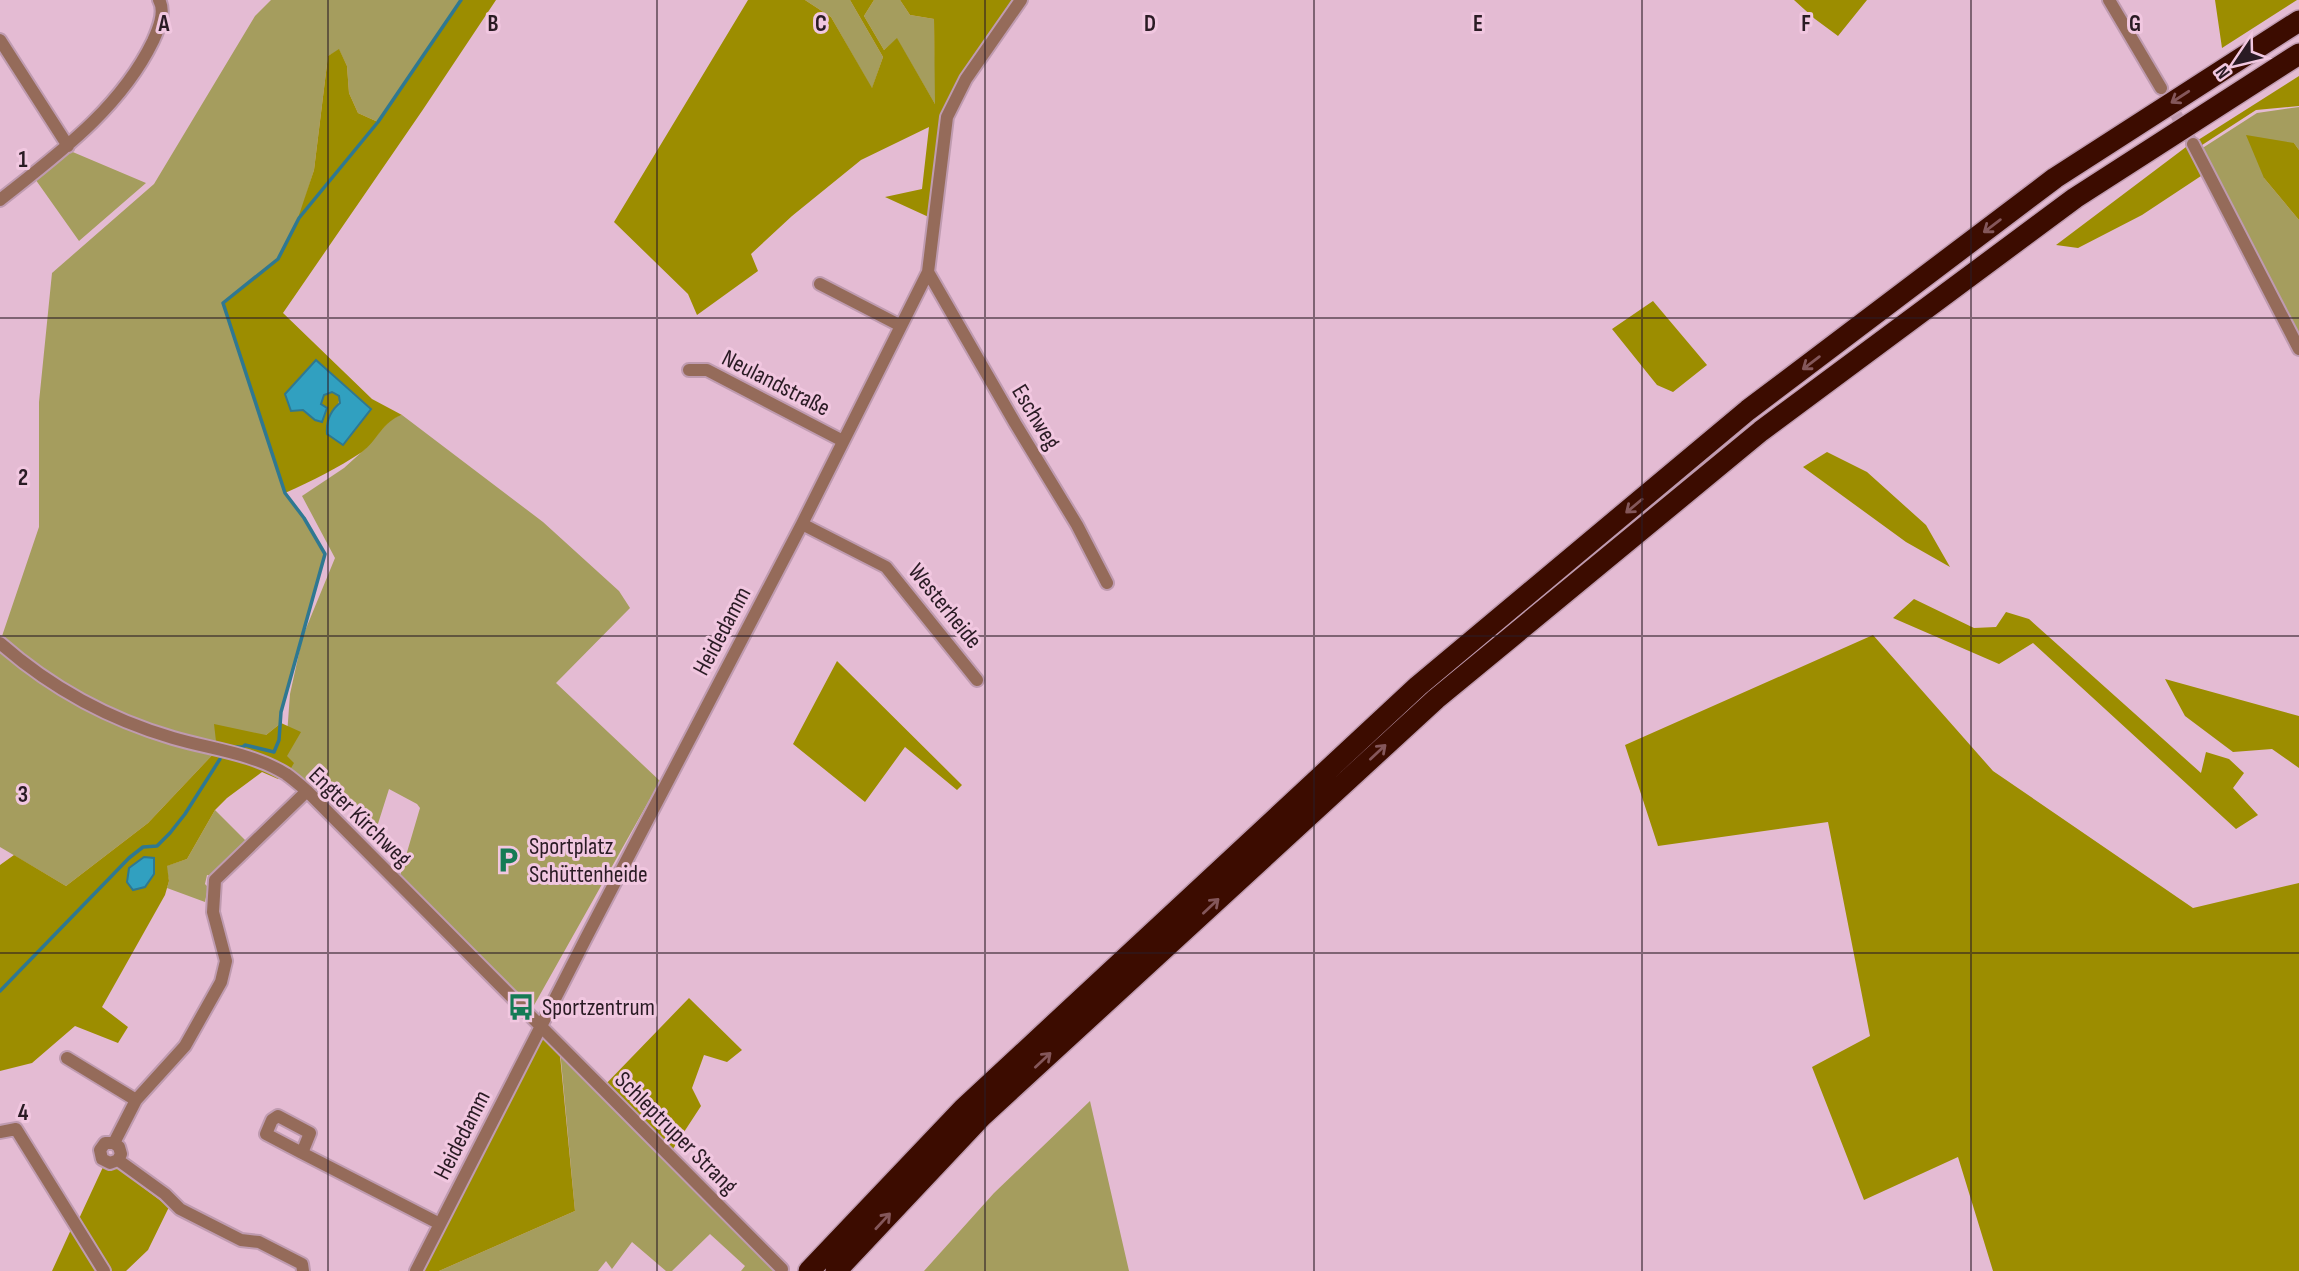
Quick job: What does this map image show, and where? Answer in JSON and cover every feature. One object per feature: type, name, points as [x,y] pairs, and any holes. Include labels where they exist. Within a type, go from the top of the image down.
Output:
[{"type":"highway","points":[[809,1271],[962,1109],[1418,686],[1748,410],[2055,178],[2299,21]]},
{"type":"highway","points":[[836,1271],[981,1117],[1436,699],[1773,423],[2075,198],[2299,54]]},
{"type":"street","points":[[0,200],[68,146],[99,116],[142,63],[159,27],[162,5],[159,0]]},
{"type":"street","name":"Heidedamm","points":[[416,1271],[802,524],[928,272],[947,117],[966,79],[1021,0]]},
{"type":"street","points":[[2109,0],[2161,88]]},
{"type":"street","points":[[0,40],[68,146]]},
{"type":"street","points":[[2193,144],[2299,349]]},
{"type":"street","name":"Eschweg","points":[[928,272],[1077,525],[1107,583]]},
{"type":"street","points":[[820,284],[901,326]]},
{"type":"street","name":"Neulandstraße","points":[[689,370],[707,370],[843,440]]},
{"type":"street","name":"Westerheide","points":[[802,524],[886,567],[977,680]]},
{"type":"street","name":"Engter Kirchweg","points":[[0,643],[28,667],[58,687],[110,716],[172,738],[246,757],[287,775],[307,791],[541,1026]]},
{"type":"street","points":[[303,1271],[302,1264],[259,1242],[241,1240],[180,1209],[165,1194],[118,1160],[110,1163],[102,1159],[100,1150],[105,1143],[114,1143],[136,1100],[185,1045],[221,982],[226,961],[213,912],[215,880],[307,791]]},
{"type":"street","name":"Schleptruper Strang","points":[[541,1026],[782,1269]]},
{"type":"street","points":[[67,1058],[136,1100]]},
{"type":"street","points":[[0,1132],[16,1129],[104,1271]]},
{"type":"street","points":[[302,1153],[440,1224]]},
{"type":"shaded area","points":[[271,0],[461,0],[378,122],[358,113],[349,93],[347,66],[339,50],[328,56],[314,170],[299,218],[278,259],[224,303],[285,493],[304,518],[325,554],[300,643],[335,558],[302,496],[344,468],[392,418],[402,415],[543,522],[619,591],[630,608],[556,683],[660,781],[533,1007],[400,876],[420,808],[417,804],[389,789],[376,830],[332,782],[314,791],[277,760],[287,735],[290,694],[301,644],[281,712],[281,723],[266,735],[218,749],[148,823],[66,886],[0,847],[0,642],[39,527],[39,402],[52,273],[154,184],[255,16]]},
{"type":"shaded area","points":[[461,0],[496,0],[283,313],[372,399],[402,415],[385,426],[362,452],[285,493],[223,303],[278,259],[298,218],[314,170],[328,56],[339,49],[347,66],[349,93],[358,113],[378,122]],"holes":[[[316,360],[370,409],[343,445],[327,434],[339,396],[332,392],[324,395],[315,420],[285,394]]]},
{"type":"shaded area","points":[[748,0],[805,0],[831,17],[872,88],[883,57],[850,0],[874,0],[864,16],[884,50],[897,38],[935,104],[934,19],[910,15],[900,0],[1016,0],[962,75],[941,120],[933,219],[885,197],[922,189],[929,127],[861,160],[792,216],[751,254],[758,271],[697,315],[688,294],[614,222]]},
{"type":"shaded area","points":[[805,0],[850,0],[883,57],[872,89],[831,17]]},
{"type":"shaded area","points":[[874,0],[900,0],[910,15],[934,19],[936,106],[897,39],[884,50],[864,16]]},
{"type":"shaded area","points":[[1794,0],[1867,0],[1838,36]]},
{"type":"shaded area","points":[[2215,0],[2297,0],[2222,48]]},
{"type":"shaded area","points":[[2299,76],[2299,106],[2256,110],[2199,147],[2195,142]]},
{"type":"shaded area","points":[[2299,107],[2299,150],[2294,143],[2264,178],[2299,220],[2299,340],[2201,149],[2257,113]]},
{"type":"shaded area","points":[[2246,135],[2294,143],[2299,150],[2299,220],[2264,178]]},
{"type":"shaded area","points":[[2186,147],[2190,150],[2201,176],[2142,215],[2078,248],[2056,245]]},
{"type":"shaded area","points":[[68,150],[146,183],[79,241],[33,176]]},
{"type":"shaded area","points":[[1653,301],[1707,365],[1673,392],[1657,385],[1612,329]]},
{"type":"shaded area","points":[[1827,452],[1867,472],[1926,525],[1950,567],[1906,542],[1803,467]]},
{"type":"shaded area","points":[[1914,599],[1974,628],[1996,627],[2006,612],[2029,619],[2201,773],[2206,752],[2229,759],[2244,773],[2233,788],[2258,815],[2236,829],[2033,643],[1999,664],[1893,618]]},
{"type":"shaded area","points":[[1873,635],[1993,771],[2193,908],[2299,883],[2299,1271],[1993,1271],[1958,1157],[1864,1200],[1812,1067],[1870,1036],[1828,822],[1658,846],[1625,745]]},
{"type":"shaded area","points":[[837,661],[962,785],[957,790],[905,747],[865,802],[793,744]]},
{"type":"shaded area","points":[[2165,679],[2299,716],[2299,768],[2272,749],[2233,752],[2185,716]]},
{"type":"shaded area","points":[[281,723],[301,732],[287,756],[294,763],[287,775],[278,779],[262,772],[227,798],[215,810],[187,859],[167,866],[169,881],[165,895],[102,1007],[128,1027],[118,1043],[75,1026],[32,1063],[0,1071],[0,865],[14,855],[66,886],[148,823],[217,750],[214,724],[266,735]]},
{"type":"shaded area","points":[[215,810],[247,842],[212,876],[207,875],[205,902],[167,888],[169,881],[166,866],[187,859]]},
{"type":"shaded area","points":[[689,998],[742,1050],[727,1062],[704,1055],[692,1088],[701,1106],[669,1155],[602,1088]]},
{"type":"shaded area","points":[[541,1026],[559,1045],[575,1211],[439,1271],[416,1271]]},
{"type":"shaded area","points":[[560,1050],[775,1271],[741,1271],[745,1266],[710,1234],[672,1271],[666,1271],[632,1242],[612,1269],[606,1261],[598,1271],[439,1271],[575,1211]]},
{"type":"shaded area","points":[[1090,1101],[1129,1271],[924,1271],[994,1193]]},
{"type":"shaded area","points":[[103,1167],[116,1167],[169,1207],[148,1250],[126,1271],[111,1271],[103,1264],[77,1223]]},
{"type":"shaded area","points":[[74,1223],[101,1265],[95,1271],[52,1271]]},
{"type":"water","points":[[316,360],[371,409],[343,445],[327,434],[329,417],[340,403],[339,396],[332,392],[324,395],[321,404],[327,408],[322,422],[303,410],[291,411],[285,394]]},
{"type":"water","points":[[144,857],[154,858],[154,874],[145,887],[133,890],[127,882],[129,868]]},
{"type":"waterway","points":[[231,747],[245,745],[274,752],[279,740],[281,712],[325,554],[304,518],[285,493],[223,303],[278,259],[299,218],[378,122],[461,0]]},
{"type":"waterway","points":[[0,991],[129,858],[143,847],[157,846],[170,833],[220,759]]},
{"type":"tunnel","points":[[2167,99],[2193,144]]},
{"type":"place","name":"Sportplatz Schüttenheide","points":[[508,860]]},
{"type":"place","name":"Sportzentrum","points":[[521,1007]]}]
